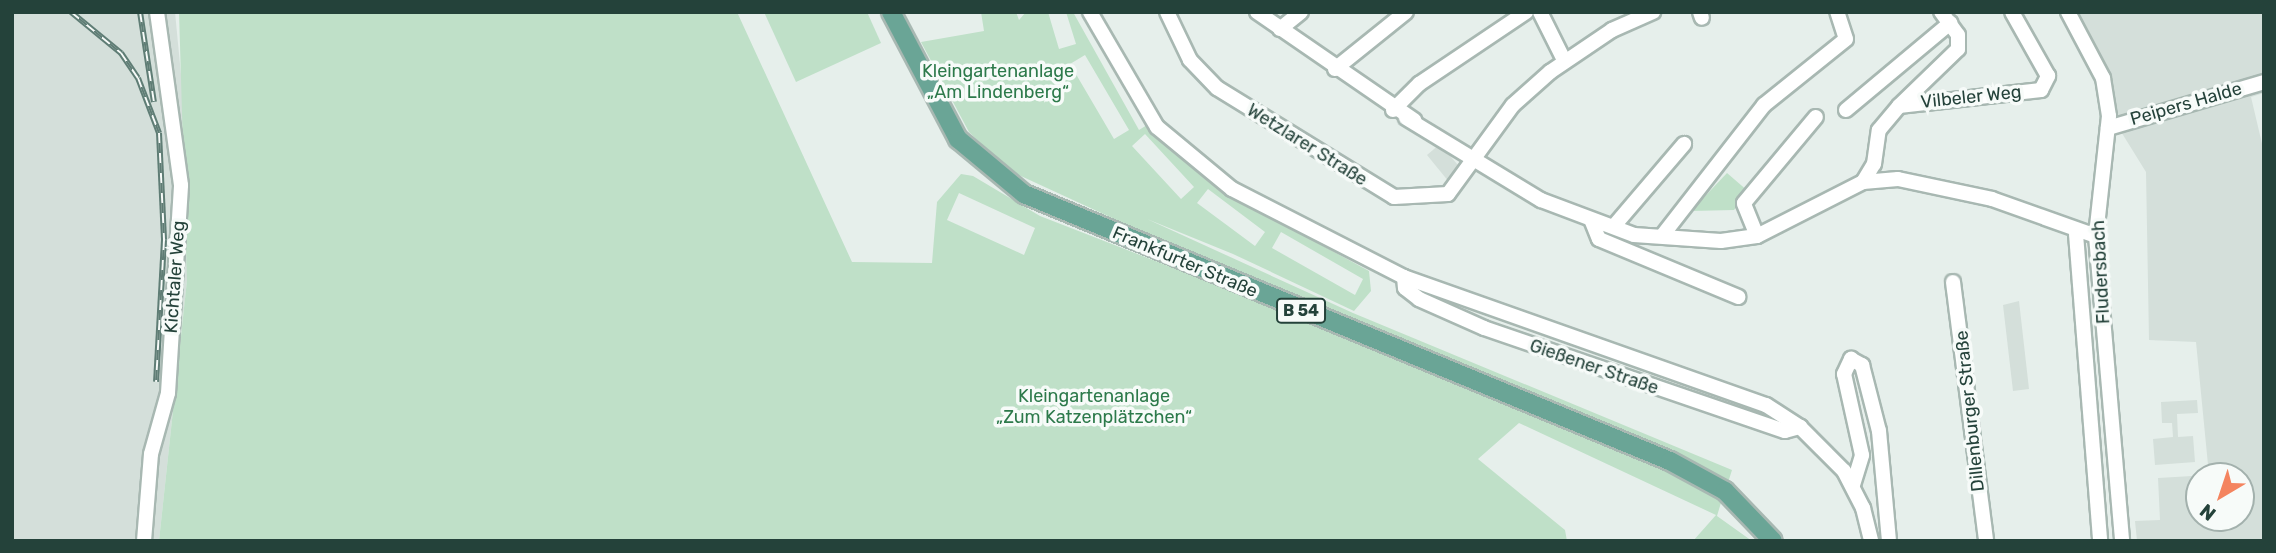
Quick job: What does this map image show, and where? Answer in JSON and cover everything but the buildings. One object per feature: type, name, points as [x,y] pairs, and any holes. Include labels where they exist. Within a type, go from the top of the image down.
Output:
[{"type":"main road","name":"Frankfurter Straße","points":[[891,12],[958,139],[1024,194],[1670,461],[1725,491],[1773,541]]},
{"type":"street","name":"Kichtaler Weg","points":[[144,541],[151,454],[167,393],[181,185],[157,12]]},
{"type":"street","name":"Gießener Straße","points":[[1090,12],[1153,121],[1188,158],[1281,219],[1404,277],[1733,390],[1800,427],[1853,485],[1871,541]]},
{"type":"street","name":"Wetzlarer Straße","points":[[1167,12],[1190,60],[1217,88],[1394,197],[1448,194],[1470,158]]},
{"type":"street","points":[[1257,12],[1393,110],[1470,158],[1592,222],[1655,234],[1721,241],[1757,236],[1863,182],[1898,179],[1992,199],[2077,234],[2096,236]]},
{"type":"street","points":[[1280,29],[1301,12]]},
{"type":"street","points":[[1335,69],[1406,12]]},
{"type":"street","points":[[1393,110],[1419,85],[1526,12]]},
{"type":"street","points":[[1540,12],[1564,60]]},
{"type":"street","points":[[1470,158],[1513,105],[1564,60],[1653,12]]},
{"type":"street","points":[[1655,234],[1764,104],[1846,38],[1837,12]]},
{"type":"street","name":"Vilbeler Weg","points":[[1863,182],[1874,164],[1880,130],[1899,106],[2041,90],[2048,76],[2012,12]]},
{"type":"street","name":"Fludersbach","points":[[2068,12],[2102,78],[2108,128],[2096,236],[2122,541]]},
{"type":"street","points":[[1846,110],[1945,18],[1958,48],[1899,106]]},
{"type":"street","name":"Peipers Halde","points":[[2108,128],[2264,82]]},
{"type":"street","points":[[1757,236],[1744,203],[1816,117]]},
{"type":"street","points":[[1619,227],[1684,144]]},
{"type":"street","points":[[1592,222],[1599,239],[1738,297]]},
{"type":"street","name":"Fludersbach","points":[[2077,234],[2100,541]]},
{"type":"street","name":"Gießener Straße","points":[[1404,277],[1405,288],[1419,299],[1484,328],[1785,431],[1800,427]]},
{"type":"street","name":"Dillenburger Straße","points":[[1953,282],[1986,541]]},
{"type":"street","points":[[1853,485],[1861,455],[1844,374],[1851,359],[1862,365],[1879,431],[1889,541]]},
{"type":"shaded area","points":[[12,12],[175,12],[186,127],[187,280],[159,541],[12,541]]},
{"type":"shaded area","points":[[2063,12],[2264,12],[2264,93],[2251,97],[2264,152],[2264,541],[2137,541],[2135,521],[2160,520],[2158,478],[2185,476],[2185,532],[2255,532],[2255,462],[2208,462],[2196,342],[2149,340],[2146,172],[2115,122],[2089,40]]},
{"type":"shaded area","points":[[1440,144],[1463,171],[1449,182],[1427,155]]},
{"type":"shaded area","points":[[2019,301],[2029,389],[2013,391],[2003,305]]},
{"type":"shaded area","points":[[2197,400],[2198,413],[2177,414],[2178,437],[2193,436],[2195,462],[2155,465],[2153,439],[2173,437],[2172,423],[2162,423],[2161,402]]},
{"type":"green space","name":"Kleingartenanlage „Zum Katzenplätzchen“","points":[[179,12],[737,12],[852,262],[932,263],[937,202],[961,174],[973,176],[1040,216],[1574,424],[1723,496],[1717,516],[1752,541],[1693,541],[1716,515],[1519,423],[1478,459],[1565,530],[1567,541],[159,541],[187,280]],"holes":[[[959,193],[1035,228],[1024,255],[947,220]]]},
{"type":"green space","points":[[764,12],[867,12],[881,43],[796,82]]},
{"type":"green space","name":"Kleingartenanlage „Am Lindenberg“","points":[[981,12],[1016,12],[1019,20],[1026,12],[1048,12],[1059,49],[1076,44],[1066,12],[1073,12],[1139,130],[1147,125],[1222,191],[1369,271],[1371,291],[1354,311],[1233,254],[1147,219],[1353,313],[1732,470],[1726,489],[1375,339],[1010,171],[969,132],[921,42],[984,31]],"holes":[[[1085,55],[1129,130],[1114,139],[1070,64]],[[1145,134],[1194,187],[1181,199],[1132,146]],[[1208,189],[1265,232],[1255,246],[1197,203]],[[1281,232],[1363,279],[1355,295],[1272,248]]]},
{"type":"green space","points":[[1727,173],[1749,192],[1734,210],[1691,211]]},
{"type":"railway","points":[[71,12],[121,53],[138,78],[159,133],[164,240],[156,382]]},
{"type":"railway","points":[[140,12],[154,102]]}]
